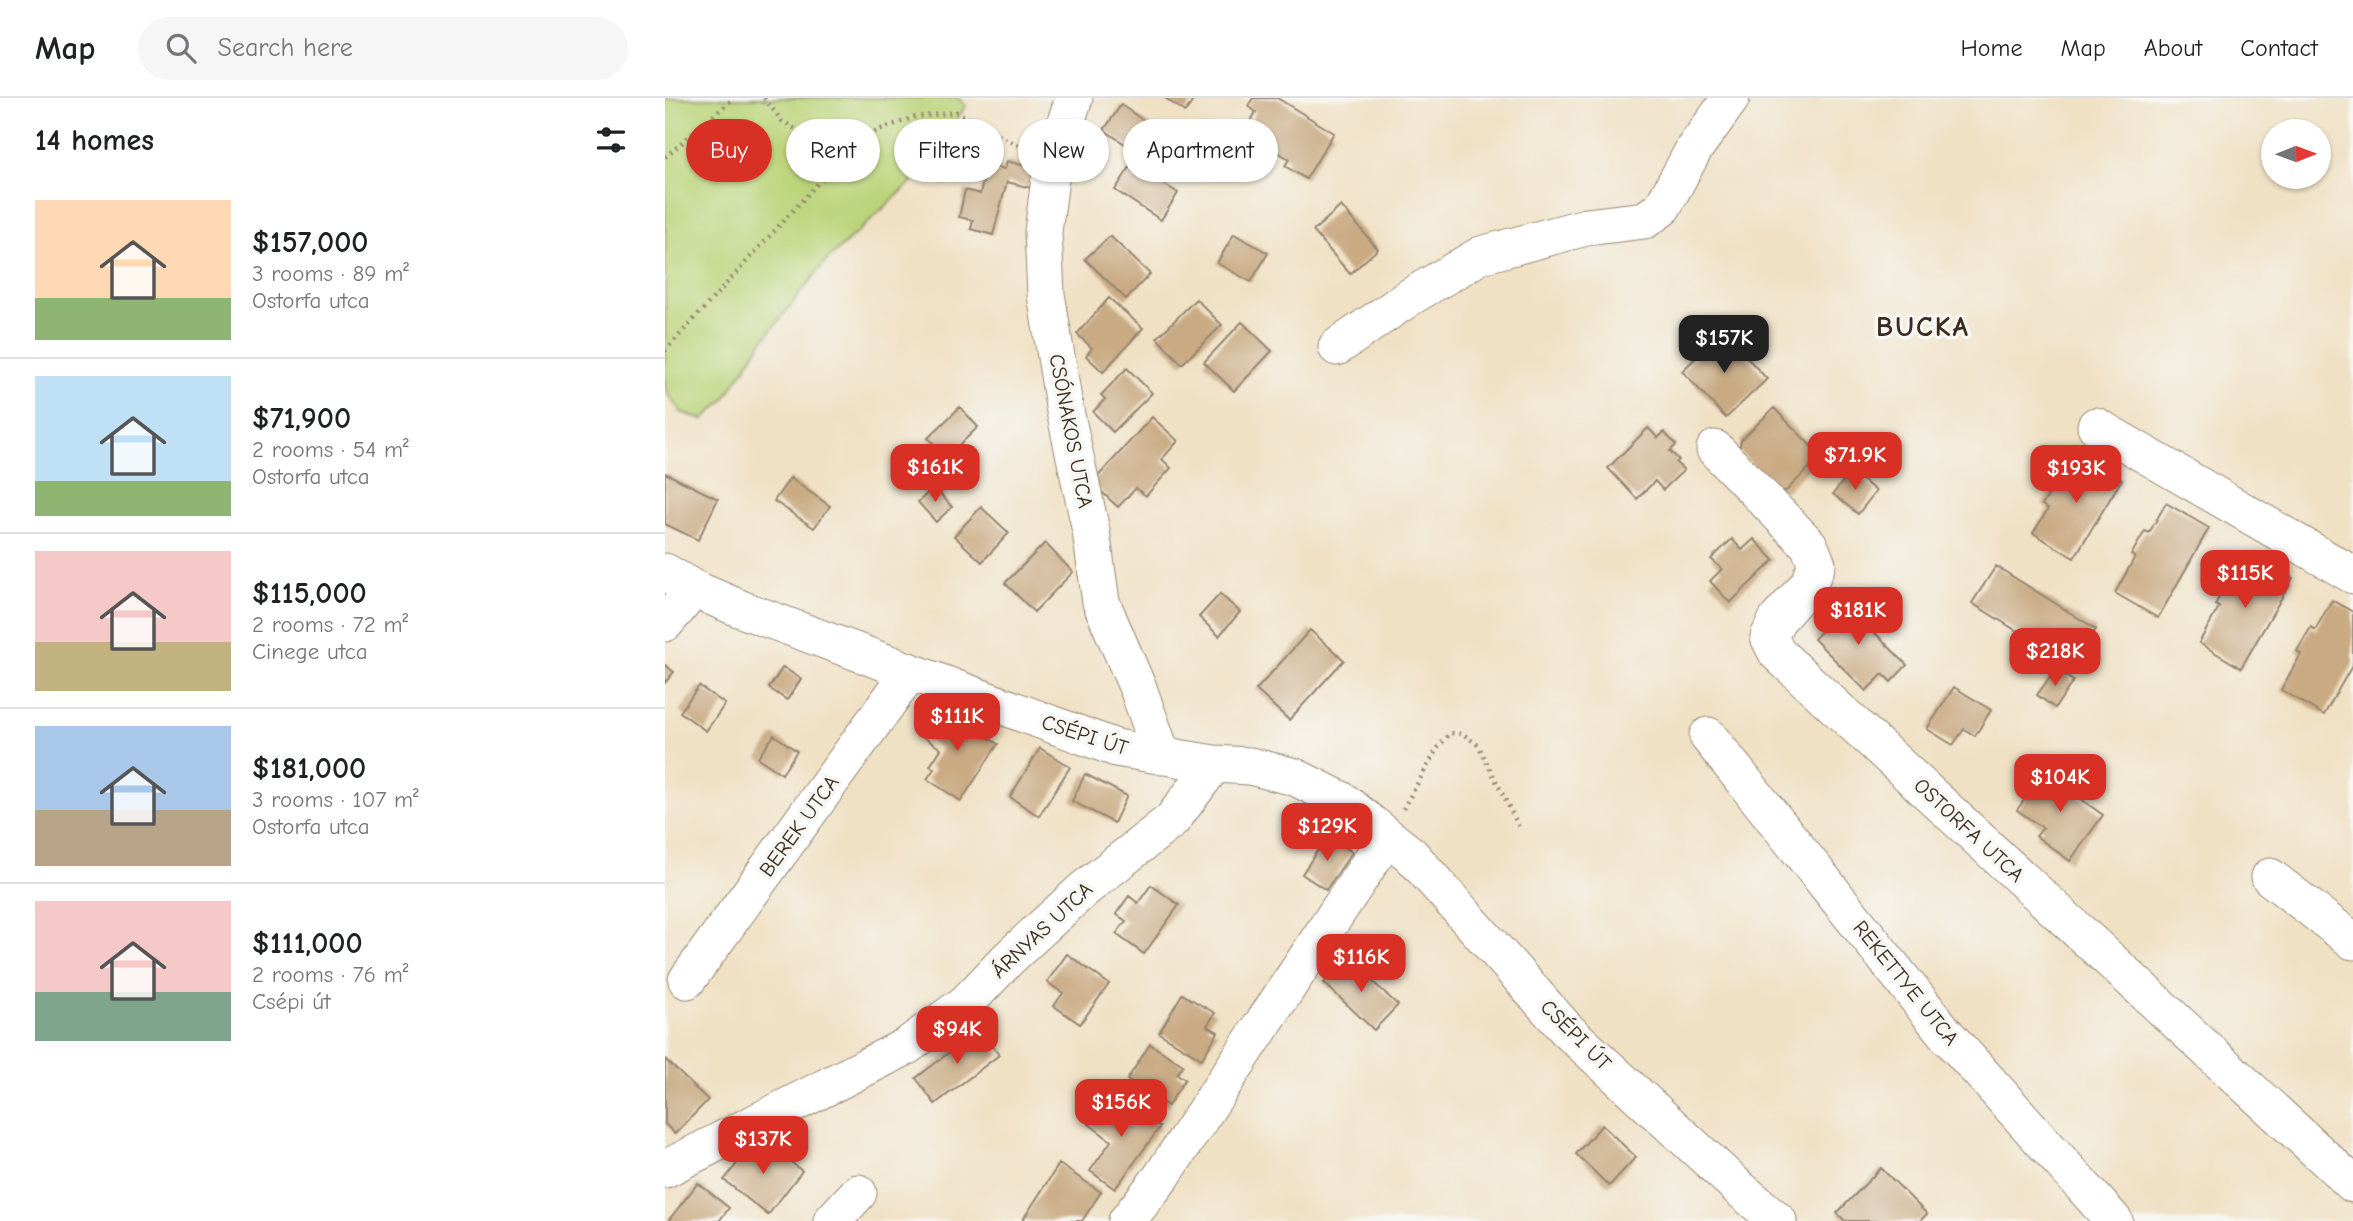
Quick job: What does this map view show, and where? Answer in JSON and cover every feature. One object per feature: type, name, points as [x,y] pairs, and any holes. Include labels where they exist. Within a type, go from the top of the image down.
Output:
[{"type":"street","name":"CSÓNAKOS UTCA","points":[[1067,119],[1074,98]]},
{"type":"street","points":[[1337,347],[1482,255],[1586,227],[1645,220],[1662,208],[1694,149],[1731,98]]},
{"type":"street","name":"CSÓNAKOS UTCA","points":[[1050,182],[1043,232],[1047,294],[1064,406],[1091,531],[1101,602],[1139,691],[1162,756]]},
{"type":"street","points":[[2096,426],[2353,575]]},
{"type":"street","name":"OSTORFA UTCA","points":[[1715,450],[1809,545],[1817,564],[1808,584],[1777,620],[1769,637],[1777,653],[2353,1184]]},
{"type":"street","points":[[665,624],[679,580]]},
{"type":"street","name":"CSÉPI ÚT","points":[[679,580],[741,609],[1116,748],[1214,764],[1250,766],[1295,777],[1343,801],[1411,855],[1567,1030],[1778,1221]]},
{"type":"street","name":"BEREK UTCA","points":[[687,981],[911,672]]},
{"type":"street","name":"REKETTYE UTCA","points":[[1708,736],[1945,1033],[2114,1221]]},
{"type":"street","name":"ÁRNYAS UTCA","points":[[665,1169],[907,1046],[966,1003],[1009,958],[1083,890],[1172,820],[1214,764]]},
{"type":"street","points":[[1127,1221],[1162,1177],[1387,837]]},
{"type":"street","points":[[2270,877],[2353,941]]},
{"type":"street","points":[[832,1221],[858,1193]]},
{"type":"path","points":[[665,157],[734,98]]},
{"type":"path","points":[[764,98],[786,123]]},
{"type":"path","points":[[880,130],[915,117],[957,112],[1018,145]]},
{"type":"path","points":[[665,351],[818,182]]},
{"type":"path","points":[[1387,837],[1437,749],[1450,733],[1463,734],[1478,745],[1520,829]]},
{"type":"green space","points":[[665,98],[958,98],[966,106],[957,119],[894,119],[894,182],[912,182],[826,261],[763,340],[724,400],[703,420],[681,412],[665,390]]},
{"type":"building","points":[[1165,98],[1195,98],[1185,112]]},
{"type":"building","points":[[1253,98],[1277,98],[1334,133],[1306,179],[1285,166],[1289,159],[1278,152],[1278,119],[1252,119],[1256,112],[1248,106]]},
{"type":"building","points":[[1121,105],[1142,119],[1123,119],[1123,143],[1109,133],[1109,123]]},
{"type":"building","points":[[1007,161],[1018,164],[1018,182],[1033,182],[1031,188],[1007,182],[993,235],[971,229],[973,220],[959,217],[965,190],[980,194],[983,182],[1004,182]]},
{"type":"building","points":[[1123,178],[1123,182],[1161,182],[1178,193],[1161,220],[1115,190]]},
{"type":"building","points":[[1341,206],[1378,249],[1350,274],[1313,231]]},
{"type":"building","points":[[1234,234],[1268,253],[1251,282],[1217,263]]},
{"type":"building","points":[[1110,236],[1150,274],[1126,299],[1085,259]]},
{"type":"building","points":[[1109,298],[1143,328],[1103,372],[1086,356],[1092,348],[1077,334]]},
{"type":"building","points":[[1196,299],[1222,325],[1182,364],[1157,338]]},
{"type":"building","points":[[1242,322],[1272,351],[1234,391],[1204,362]]},
{"type":"building","points":[[1723,332],[1767,379],[1726,418],[1682,371]]},
{"type":"building","points":[[1127,368],[1152,393],[1113,432],[1093,412],[1105,399],[1101,395]]},
{"type":"building","points":[[960,407],[978,427],[947,457],[928,438]]},
{"type":"building","points":[[1774,408],[1821,456],[1786,491],[1775,490],[1739,451],[1741,440]]},
{"type":"building","points":[[1152,417],[1178,441],[1162,459],[1171,468],[1146,496],[1136,488],[1118,507],[1092,483]]},
{"type":"building","points":[[1648,428],[1658,438],[1664,432],[1676,445],[1670,451],[1679,460],[1676,463],[1684,470],[1663,490],[1655,481],[1637,499],[1608,468]]},
{"type":"building","points":[[2080,453],[2122,479],[2074,558],[2033,533],[2048,509],[2042,505],[2060,477],[2064,479]]},
{"type":"building","points":[[1851,471],[1876,491],[1858,514],[1833,494]]},
{"type":"building","points":[[665,473],[718,499],[698,540],[665,524]]},
{"type":"building","points":[[790,478],[830,506],[814,528],[774,501]]},
{"type":"building","points":[[934,487],[952,507],[936,522],[918,502]]},
{"type":"building","points":[[2166,503],[2209,528],[2158,618],[2115,593],[2135,557],[2131,555],[2145,531],[2149,533]]},
{"type":"building","points":[[981,507],[1009,533],[982,562],[954,536]]},
{"type":"building","points":[[1732,539],[1742,550],[1754,539],[1774,560],[1730,603],[1710,581],[1722,569],[1711,559]]},
{"type":"building","points":[[1045,543],[1073,572],[1034,612],[1005,583]]},
{"type":"building","points":[[2249,553],[2293,578],[2241,668],[2199,643],[2219,607],[2215,605],[2228,580],[2232,582]]},
{"type":"building","points":[[1996,566],[2096,629],[2073,666],[1972,603]]},
{"type":"building","points":[[1220,594],[1240,612],[1219,636],[1199,617]]},
{"type":"building","points":[[1839,597],[1907,665],[1891,682],[1883,674],[1866,691],[1814,639],[1833,619],[1825,611]]},
{"type":"building","points":[[2332,600],[2353,612],[2353,664],[2324,715],[2281,690],[2301,654],[2297,651],[2311,627],[2315,630]]},
{"type":"building","points":[[1310,630],[1344,660],[1289,720],[1256,690]]},
{"type":"building","points":[[665,665],[674,672],[665,683]]},
{"type":"building","points":[[783,667],[801,679],[787,700],[769,688]]},
{"type":"building","points":[[2056,669],[2073,681],[2055,708],[2037,695]]},
{"type":"building","points":[[699,686],[725,704],[706,731],[680,712]]},
{"type":"building","points":[[1954,687],[1991,710],[1975,736],[1964,729],[1953,745],[1927,729]]},
{"type":"building","points":[[940,706],[998,744],[961,801],[927,779],[934,769],[930,766],[941,749],[920,735]]},
{"type":"building","points":[[774,735],[797,751],[782,774],[758,758]]},
{"type":"building","points":[[1040,748],[1070,767],[1039,816],[1010,797]]},
{"type":"building","points":[[2044,772],[2062,785],[2068,776],[2085,788],[2078,797],[2103,815],[2070,861],[2036,836],[2043,828],[2017,810]]},
{"type":"building","points":[[1085,774],[1127,796],[1114,823],[1072,801]]},
{"type":"building","points":[[1328,835],[1352,852],[1326,890],[1302,874]]},
{"type":"building","points":[[1151,885],[1179,905],[1144,954],[1116,934],[1126,921],[1116,914],[1129,896],[1138,903]]},
{"type":"building","points":[[1067,954],[1109,984],[1080,1024],[1054,1006],[1063,993],[1047,982]]},
{"type":"building","points":[[1347,958],[1398,1005],[1374,1030],[1324,983]]},
{"type":"building","points":[[1182,994],[1215,1013],[1207,1026],[1218,1032],[1202,1059],[1159,1033]]},
{"type":"building","points":[[980,1029],[999,1055],[935,1104],[916,1078]]},
{"type":"building","points":[[1150,1044],[1183,1065],[1177,1074],[1185,1079],[1168,1106],[1127,1080]]},
{"type":"building","points":[[665,1059],[708,1100],[675,1134],[665,1124]]},
{"type":"building","points":[[1111,1092],[1160,1127],[1115,1189],[1090,1171],[1111,1141],[1089,1124]]},
{"type":"building","points":[[1602,1125],[1636,1157],[1609,1186],[1576,1154]]},
{"type":"building","points":[[759,1136],[802,1171],[768,1215],[724,1180]]},
{"type":"building","points":[[1059,1164],[1101,1192],[1082,1221],[1022,1221]]},
{"type":"building","points":[[1881,1168],[1927,1214],[1920,1221],[1845,1221],[1837,1213]]},
{"type":"building","points":[[698,1183],[729,1208],[719,1221],[668,1221]]},
{"type":"district","name":"BUCKA","points":[[1923,326]]}]
